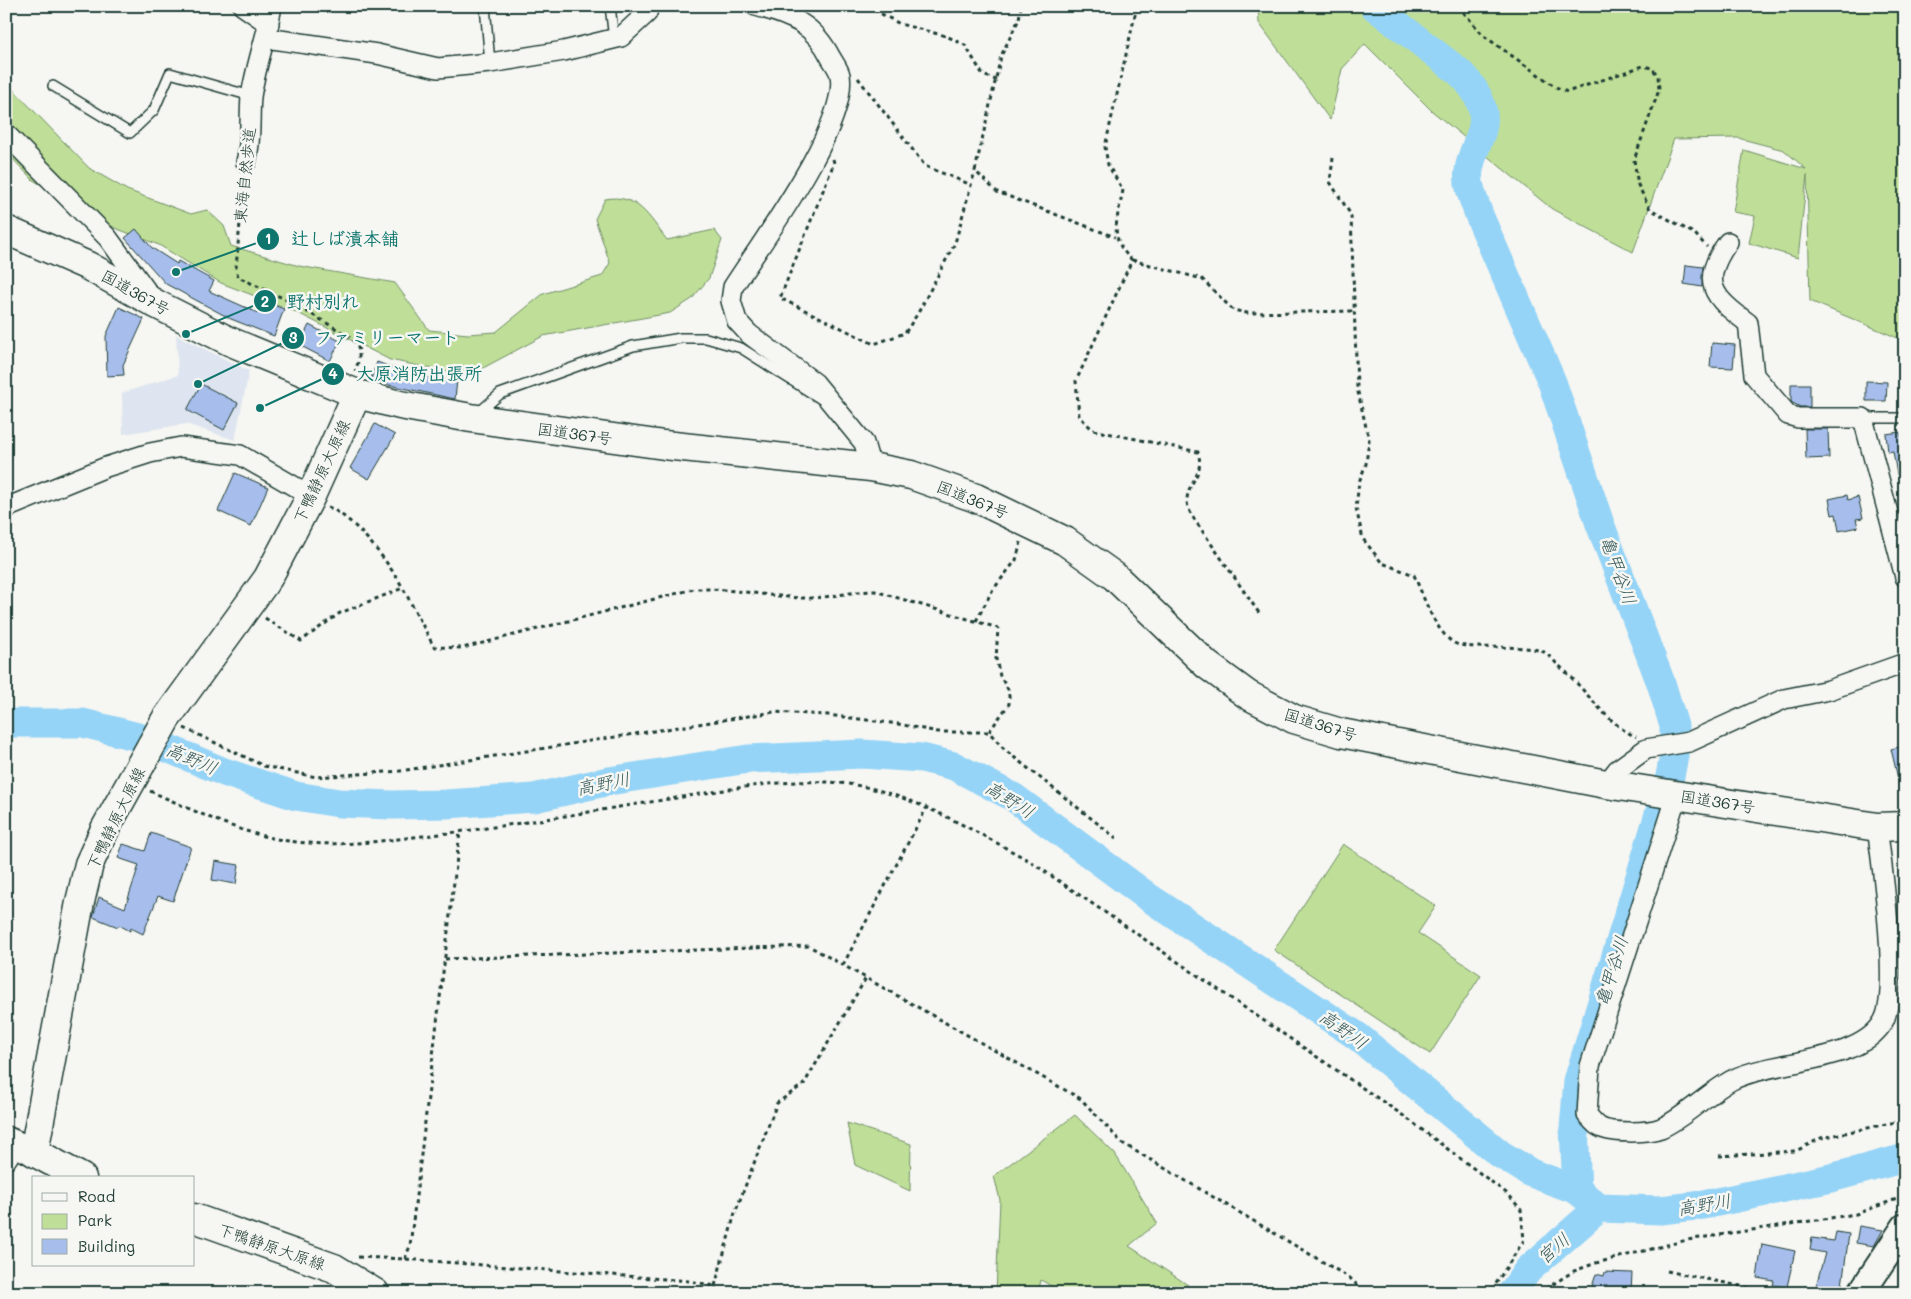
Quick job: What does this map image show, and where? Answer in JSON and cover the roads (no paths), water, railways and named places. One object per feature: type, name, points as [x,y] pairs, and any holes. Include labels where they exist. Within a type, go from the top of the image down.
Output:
[{"type":"main road","name":"国道367号","points":[[6,230],[88,266],[156,304],[230,341],[357,394],[400,405],[471,418],[664,446],[871,467],[912,475],[976,498],[1065,541],[1114,576],[1207,665],[1248,696],[1294,719],[1341,733],[1606,784],[1877,827],[1905,826]]},
{"type":"main road","name":"下鴨静原大原線","points":[[77,1176],[16,1149],[87,873],[105,829],[164,722],[322,503],[357,394]]},
{"type":"main road","name":"下鴨静原大原線","points":[[195,1218],[334,1268],[375,1293]]},
{"type":"street","points":[[243,6],[269,23],[377,54],[438,68],[490,63],[564,51],[621,37],[647,13],[649,6]]},
{"type":"street","points":[[756,6],[779,12],[806,25],[827,49],[840,75],[839,100],[829,131],[815,160],[733,287],[731,302],[737,321],[749,334],[816,384],[839,410],[864,443],[871,467]]},
{"type":"street","name":"東海自然歩道","points":[[246,162],[250,147],[251,96],[269,23]]},
{"type":"street","points":[[6,134],[108,238],[156,304]]},
{"type":"street","points":[[88,266],[97,264],[107,254],[108,238]]},
{"type":"street","points":[[1728,242],[1716,258],[1714,289],[1716,296],[1723,305],[1748,323],[1754,375],[1766,392],[1788,415],[1798,418],[1863,418],[1899,527],[1905,577]]},
{"type":"street","points":[[6,508],[106,467],[150,453],[182,447],[240,455],[322,503]]},
{"type":"street","points":[[1606,784],[1617,770],[1646,749],[1689,742],[1784,699],[1829,690],[1905,662]]},
{"type":"street","points":[[1665,793],[1590,1066],[1587,1115],[1599,1127],[1631,1132],[1660,1128],[1732,1080],[1752,1072],[1802,1062],[1846,1049],[1868,1039],[1878,1030],[1889,1006],[1890,987],[1885,881],[1877,827]]},
{"type":"street","points":[[1861,1293],[1905,1227]]},
{"type":"lane","points":[[485,6],[490,63]]},
{"type":"lane","points":[[610,6],[614,39]]},
{"type":"lane","points":[[53,86],[130,133],[154,110],[170,73],[251,96]]},
{"type":"lane","points":[[471,418],[500,394],[633,346],[681,338],[706,338],[741,348],[839,410]]},
{"type":"lane","points":[[1863,418],[1905,418]]},
{"type":"waterway","name":"亀甲谷川","points":[[1374,6],[1458,71],[1474,90],[1481,105],[1483,113],[1482,130],[1468,176],[1471,193],[1552,382],[1600,524],[1661,683],[1674,726],[1674,756],[1669,781],[1578,1081],[1574,1128],[1577,1190]]},
{"type":"waterway","name":"高野川","points":[[6,723],[83,723],[146,739],[224,772],[296,796],[339,803],[392,805],[446,804],[534,798],[609,781],[748,759],[862,754],[922,758],[954,766],[1013,797],[1148,897],[1357,1036],[1500,1154],[1531,1173],[1577,1190],[1599,1208],[1661,1210],[1703,1205],[1827,1179],[1905,1158]]},
{"type":"waterway","name":"宮川","points":[[1512,1293],[1528,1270],[1599,1208]]},
{"type":"place","name":"辻しば漬本舗","points":[[176,272]]},
{"type":"place","name":"野村別れ","points":[[186,334]]},
{"type":"place","name":"ファミリーマート","points":[[198,384]]},
{"type":"place","name":"大原消防出張所","points":[[260,408]]}]
